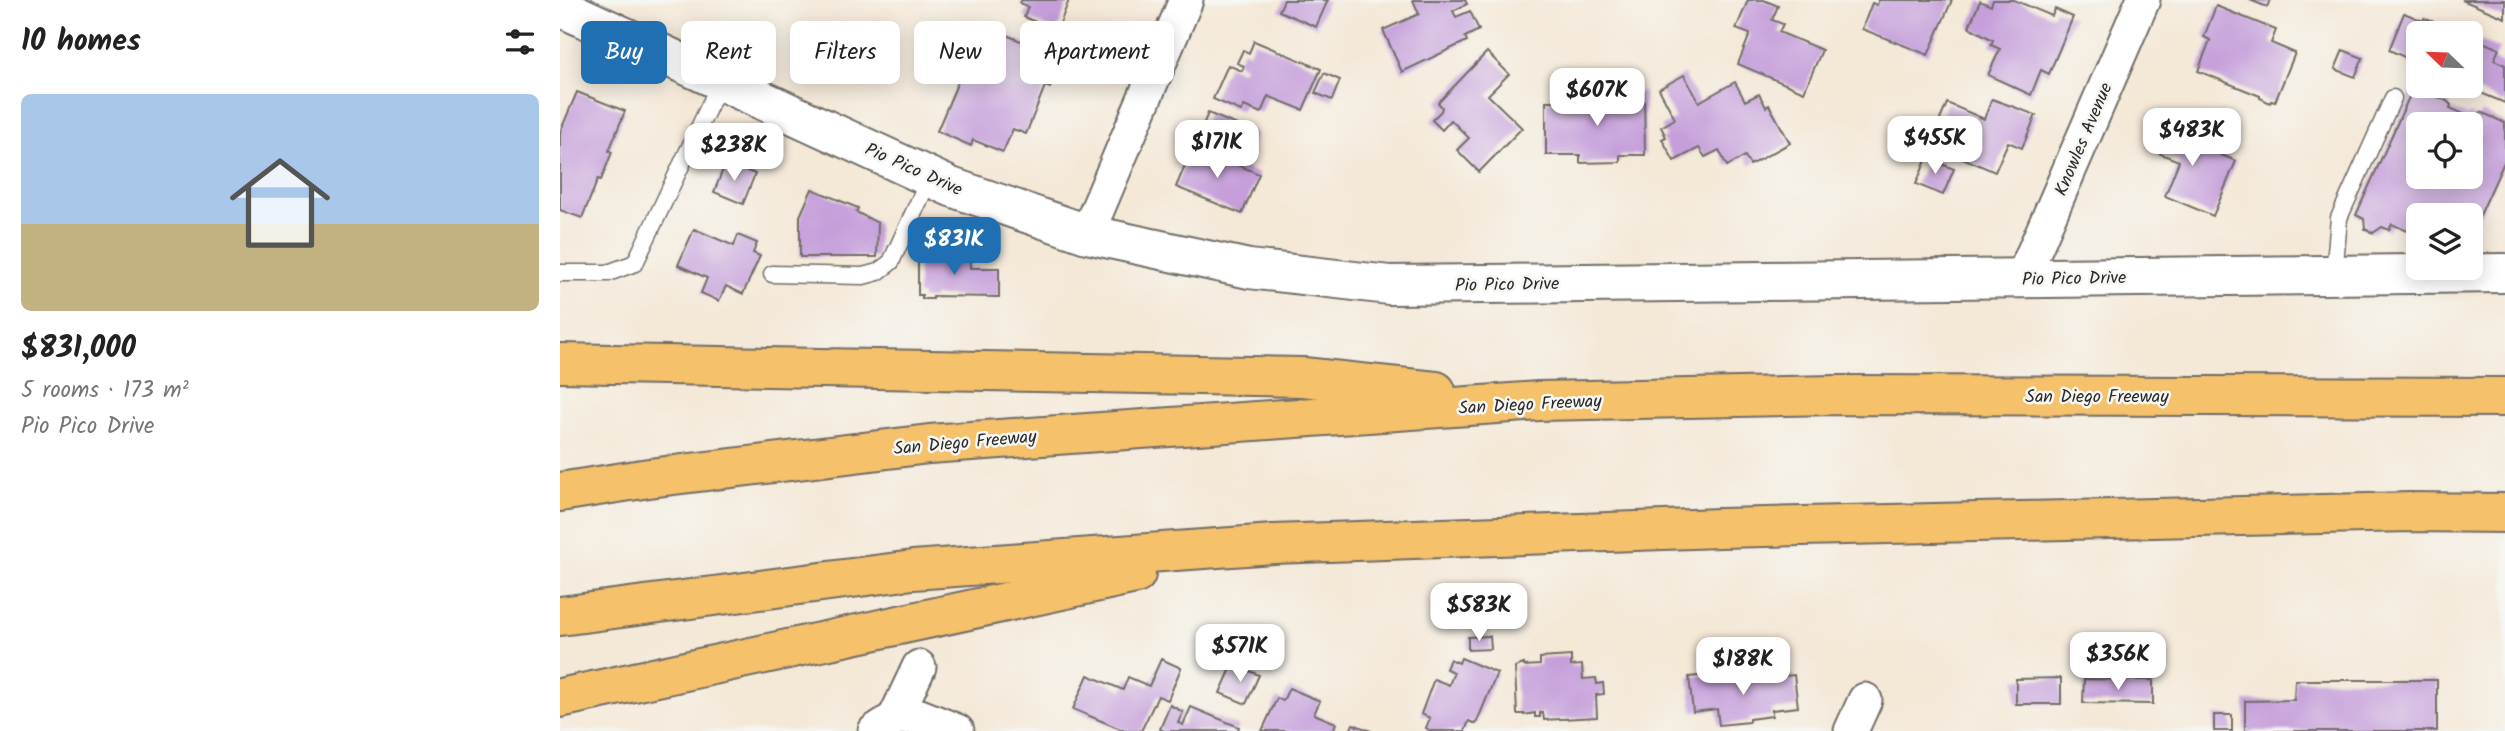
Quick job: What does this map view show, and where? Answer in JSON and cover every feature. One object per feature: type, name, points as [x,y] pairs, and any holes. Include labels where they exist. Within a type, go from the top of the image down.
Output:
[{"type":"highway","points":[[560,363],[1303,377],[1539,401]]},
{"type":"highway","points":[[2425,397],[2505,390]]},
{"type":"highway","name":"San Diego Freeway","points":[[560,492],[649,478],[929,444],[1539,401],[1837,395],[2505,397]]},
{"type":"highway","points":[[2410,512],[2505,526]]},
{"type":"highway","points":[[560,616],[913,570],[1273,544],[1720,528],[2410,512],[2505,513]]},
{"type":"highway","points":[[560,698],[1273,544]]},
{"type":"street","points":[[1087,234],[1186,0]]},
{"type":"street","name":"Knowles Avenue","points":[[2022,279],[2142,0]]},
{"type":"street","name":"Pio Pico Drive","points":[[560,7],[681,63]]},
{"type":"street","name":"Pio Pico Drive","points":[[728,84],[951,187],[1087,234],[1249,269],[1389,285],[2505,272]]},
{"type":"street","points":[[885,725],[919,667]]},
{"type":"street","points":[[1851,731],[1865,700]]},
{"type":"street","points":[[885,725],[920,716],[957,731]]},
{"type":"lane","points":[[560,273],[608,273],[635,263],[720,84]]},
{"type":"lane","points":[[2334,275],[2339,218],[2393,98]]},
{"type":"lane","points":[[772,274],[863,276],[878,272],[891,262],[930,177]]},
{"type":"building","points":[[1022,0],[1069,0],[1061,21],[1033,21],[1024,17],[1028,7],[1020,3]]},
{"type":"building","points":[[1284,0],[1328,0],[1316,27],[1279,11]]},
{"type":"building","points":[[1413,0],[1465,0],[1467,4],[1453,11],[1456,17],[1470,11],[1479,30],[1465,37],[1467,41],[1402,72],[1383,30],[1419,14]]},
{"type":"building","points":[[1748,0],[1764,0],[1778,6],[1772,20],[1783,24],[1779,32],[1822,50],[1804,92],[1738,64],[1750,34],[1736,29]]},
{"type":"building","points":[[1879,0],[1952,0],[1928,55],[1862,29],[1872,3],[1877,5]]},
{"type":"building","points":[[1993,0],[2014,0],[2052,16],[2055,9],[2073,17],[2049,74],[2041,70],[2031,95],[1988,75],[2000,49],[1991,45],[1993,40],[1969,27],[1980,1],[1991,6]]},
{"type":"building","points":[[2250,0],[2270,0],[2267,7]]},
{"type":"building","points":[[2462,0],[2505,0],[2505,18]]},
{"type":"building","points":[[2216,6],[2276,30],[2271,43],[2295,53],[2275,102],[2270,103],[2260,96],[2198,71],[2210,40],[2204,37]]},
{"type":"building","points":[[2404,13],[2423,21],[2406,21],[2406,58],[2389,50]]},
{"type":"building","points":[[1006,35],[1020,41],[1020,84],[1052,84],[1050,88],[1045,86],[1026,134],[1013,129],[1003,152],[973,140],[971,146],[937,131],[957,84],[1006,84]]},
{"type":"building","points":[[1254,41],[1321,69],[1303,110],[1268,96],[1261,113],[1244,106],[1241,111],[1213,99],[1228,65],[1242,71],[1244,66],[1237,63],[1243,50],[1249,53]]},
{"type":"building","points":[[2483,42],[2499,49],[2494,60],[2505,65],[2505,103],[2483,94]]},
{"type":"building","points":[[2343,50],[2363,58],[2355,77],[2335,69]]},
{"type":"building","points":[[1487,52],[1509,74],[1488,95],[1522,128],[1479,172],[1457,150],[1469,138],[1451,120],[1442,130],[1432,120],[1441,111],[1442,107],[1438,103]]},
{"type":"building","points":[[1324,73],[1340,80],[1332,100],[1315,93]]},
{"type":"building","points":[[1684,75],[1699,102],[1735,82],[1745,101],[1759,94],[1766,107],[1769,105],[1790,143],[1750,165],[1745,156],[1727,166],[1719,150],[1705,157],[1699,148],[1674,161],[1662,139],[1666,137],[1661,127],[1675,119],[1659,89]]},
{"type":"building","points":[[577,92],[625,111],[601,180],[598,179],[582,218],[560,210],[560,132]]},
{"type":"building","points":[[1612,92],[1644,92],[1645,155],[1620,155],[1620,162],[1580,163],[1580,155],[1546,155],[1546,101],[1582,101],[1582,95],[1596,95],[1596,101],[1613,101]]},
{"type":"building","points":[[2409,98],[2440,98],[2451,105],[2450,108],[2459,112],[2406,112],[2406,189],[2483,189],[2483,113],[2505,123],[2505,160],[2483,209],[2483,203],[2406,203],[2406,231],[2392,224],[2389,230],[2382,227],[2373,233],[2365,229],[2364,219],[2356,215]]},
{"type":"building","points":[[1992,99],[2036,115],[2022,148],[2008,142],[1995,172],[1930,144],[1947,103],[1984,119]]},
{"type":"building","points":[[1208,113],[1256,133],[1245,159],[1197,139]]},
{"type":"building","points":[[2161,118],[2192,131],[2188,141],[2236,161],[2213,216],[2165,196],[2179,161],[2148,149]]},
{"type":"building","points":[[1193,146],[1259,174],[1242,214],[1176,187]]},
{"type":"building","points":[[1927,158],[1954,169],[1943,195],[1916,184]]},
{"type":"building","points":[[726,162],[755,174],[743,204],[714,192]]},
{"type":"building","points":[[812,189],[858,208],[856,212],[878,223],[877,257],[800,257],[800,216]]},
{"type":"building","points":[[694,229],[734,246],[738,235],[757,243],[753,253],[760,256],[743,294],[726,286],[719,301],[701,293],[707,278],[678,265]]},
{"type":"building","points":[[918,251],[955,251],[955,256],[970,257],[970,268],[999,268],[999,297],[933,296],[933,299],[922,299],[922,295],[918,295]]},
{"type":"building","points":[[1490,636],[1491,649],[1468,650],[1468,637]]},
{"type":"building","points":[[1571,656],[1571,666],[1582,665],[1583,679],[1596,678],[1597,684],[1603,683],[1604,694],[1596,695],[1597,717],[1544,720],[1543,713],[1540,713],[1540,717],[1535,717],[1535,713],[1517,714],[1515,667],[1524,664],[1540,665],[1540,658]]},
{"type":"building","points":[[1461,658],[1497,673],[1476,724],[1469,721],[1465,731],[1430,731],[1426,728],[1430,718],[1421,714],[1434,679],[1449,685],[1454,672],[1446,669],[1450,659],[1459,663]]},
{"type":"building","points":[[1161,659],[1181,668],[1168,700],[1158,696],[1141,731],[1125,731],[1073,709],[1088,675],[1123,690],[1128,677],[1149,686]]},
{"type":"building","points":[[1233,664],[1259,675],[1246,704],[1220,693]]},
{"type":"building","points":[[1717,674],[1718,683],[1794,675],[1798,707],[1772,710],[1772,716],[1749,719],[1749,722],[1719,725],[1717,709],[1693,712],[1689,677]]},
{"type":"building","points":[[2061,678],[2061,704],[2016,704],[2016,679]]},
{"type":"building","points":[[2084,679],[2153,680],[2153,704],[2083,703]]},
{"type":"building","points":[[2295,680],[2437,680],[2437,731],[2245,731],[2245,701],[2294,700]]},
{"type":"building","points":[[1289,688],[1320,701],[1314,714],[1336,723],[1333,731],[1262,731],[1277,698],[1283,701]]},
{"type":"building","points":[[1170,705],[1183,712],[1178,723],[1183,725],[1191,707],[1239,727],[1237,731],[1164,731],[1160,729]]},
{"type":"building","points":[[2214,715],[2232,715],[2232,731],[2214,731]]},
{"type":"building","points":[[1353,724],[1371,731],[1350,731]]}]
